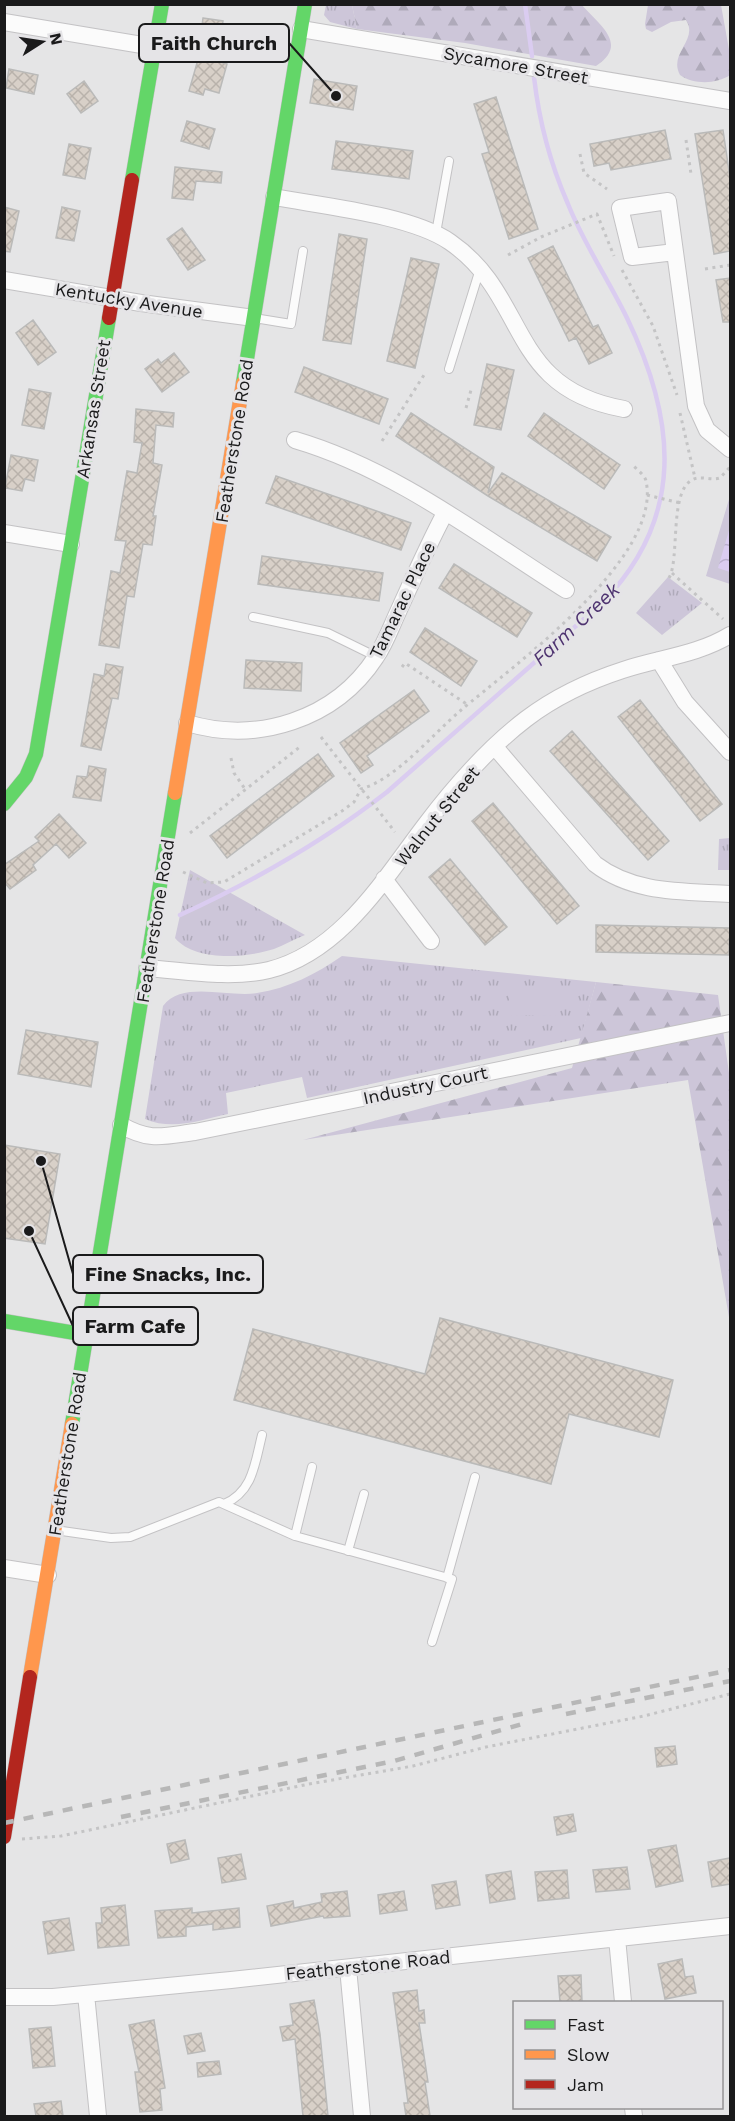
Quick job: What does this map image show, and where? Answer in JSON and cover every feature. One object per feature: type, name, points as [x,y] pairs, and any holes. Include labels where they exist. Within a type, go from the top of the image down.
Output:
[{"type":"street","name":"Arkansas Street","points":[[4,804],[26,777],[36,754],[162,4]]},
{"type":"street","name":"Featherstone Road","points":[[10,1838],[55,1530],[305,4]]},
{"type":"street","points":[[4,22],[154,46]]},
{"type":"street","name":"Sycamore Street","points":[[301,28],[730,101]]},
{"type":"street","points":[[274,197],[413,224],[451,242],[480,269],[544,371],[576,395],[591,402],[624,409]]},
{"type":"street","points":[[675,252],[696,406],[707,430],[730,449]]},
{"type":"street","name":"Kentucky Avenue","points":[[4,280],[254,318]]},
{"type":"street","points":[[295,440],[328,450],[372,468],[566,590]]},
{"type":"street","name":"Tamarac Place","points":[[187,723],[234,732],[284,725],[329,705],[351,687],[377,657],[445,513]]},
{"type":"street","points":[[4,534],[71,544]]},
{"type":"street","name":"Walnut Street","points":[[147,968],[231,974],[255,972],[289,963],[322,945],[341,930],[456,788],[525,719],[589,682],[693,651],[730,635]]},
{"type":"street","points":[[659,660],[685,702],[730,752]]},
{"type":"street","points":[[495,747],[595,864],[607,874],[624,882],[650,889],[730,894]]},
{"type":"street","points":[[384,879],[431,941]]},
{"type":"street","name":"Industry Court","points":[[121,1125],[139,1136],[153,1138],[195,1132],[730,1024]]},
{"type":"street","points":[[4,1321],[87,1335]]},
{"type":"street","points":[[4,1568],[48,1575]]},
{"type":"street","name":"Featherstone Road","points":[[4,1997],[86,1994],[730,1926]]},
{"type":"street","points":[[617,1938],[623,2001]]},
{"type":"street","points":[[348,1968],[362,2116]]},
{"type":"street","points":[[86,1994],[98,2116]]},
{"type":"lane","points":[[436,233],[449,161]]},
{"type":"lane","points":[[254,318],[291,324],[303,250]]},
{"type":"lane","points":[[449,369],[480,269]]},
{"type":"lane","points":[[253,617],[328,633],[377,657]]},
{"type":"lane","points":[[224,1504],[237,1498],[249,1483],[262,1435]]},
{"type":"lane","points":[[295,1536],[312,1467]]},
{"type":"lane","points":[[447,1578],[475,1477]]},
{"type":"lane","points":[[348,1551],[364,1494]]},
{"type":"lane","points":[[55,1530],[111,1538],[130,1537],[219,1502],[295,1536],[452,1579],[432,1642]]},
{"type":"path","points":[[686,140],[691,174]]},
{"type":"path","points":[[580,154],[584,173],[607,189]]},
{"type":"path","points":[[508,255],[542,237],[597,214],[615,259]]},
{"type":"path","points":[[705,269],[730,265]]},
{"type":"path","points":[[620,266],[654,326],[678,401]]},
{"type":"path","points":[[382,441],[424,375]]},
{"type":"path","points":[[466,408],[471,390]]},
{"type":"path","points":[[679,409],[695,478]]},
{"type":"path","points":[[183,872],[207,883],[224,882],[349,806],[362,791],[378,782],[468,705],[606,581],[636,537],[643,519],[647,495],[646,479],[632,464]]},
{"type":"path","points":[[669,578],[672,573],[680,503],[688,484],[695,478],[716,479],[730,467]]},
{"type":"path","points":[[647,495],[680,503]]},
{"type":"path","points":[[672,573],[708,603],[723,619]]},
{"type":"path","points":[[402,667],[405,663],[468,705]]},
{"type":"path","points":[[321,737],[395,832]]},
{"type":"path","points":[[190,833],[301,746]]},
{"type":"path","points":[[231,758],[235,776],[245,789]]},
{"type":"path","points":[[10,1838],[61,1836],[309,1784],[412,1766],[486,1747],[644,1716],[730,1695]]},
{"type":"green space","points":[[326,5],[352,5],[357,29],[330,22],[324,15]]},
{"type":"green space","points":[[352,5],[582,5],[608,34],[611,42],[610,50],[606,58],[596,66],[465,43],[357,29]]},
{"type":"green space","points":[[648,5],[721,5],[730,55],[730,75],[719,80],[699,82],[680,75],[677,67],[678,60],[689,34],[686,20],[671,22],[652,32],[646,29],[645,24]]},
{"type":"green space","points":[[730,496],[730,584],[706,576]]},
{"type":"green space","points":[[668,577],[702,603],[662,635],[636,613]]},
{"type":"green space","points":[[730,838],[730,870],[718,870],[719,839]]},
{"type":"green space","points":[[190,870],[305,935],[274,949],[236,956],[208,954],[184,946],[175,938]]},
{"type":"green space","points":[[342,956],[596,982],[581,1038],[307,1098],[302,1077],[226,1093],[228,1114],[176,1124],[145,1119],[163,1006],[171,998],[194,992],[246,994],[269,991],[302,979]]},
{"type":"green space","points":[[596,982],[718,995],[730,1080],[730,1323],[688,1080],[303,1140],[572,1068]]},
{"type":"green space","points":[[509,988],[558,988],[558,1016],[509,1015]]},
{"type":"water","points":[[730,527],[730,572],[718,568]]},
{"type":"building","points":[[203,18],[223,21],[217,61],[227,64],[219,93],[205,89],[203,95],[189,91],[203,42],[200,41]]},
{"type":"building","points":[[9,69],[38,75],[34,94],[6,88]]},
{"type":"building","points":[[314,79],[357,86],[353,110],[310,103]]},
{"type":"building","points":[[84,81],[98,101],[81,113],[67,94]]},
{"type":"building","points":[[496,97],[538,229],[509,239],[482,154],[489,152],[474,104]]},
{"type":"building","points":[[187,121],[215,129],[209,149],[181,141]]},
{"type":"building","points":[[665,130],[671,159],[611,170],[609,163],[594,166],[590,144]]},
{"type":"building","points":[[723,130],[730,178],[730,251],[714,254],[695,134]]},
{"type":"building","points":[[336,141],[413,151],[409,179],[332,169]]},
{"type":"building","points":[[69,144],[91,148],[85,179],[63,175]]},
{"type":"building","points":[[175,167],[222,172],[221,183],[196,181],[193,200],[172,198]]},
{"type":"building","points":[[4,207],[19,211],[10,252],[4,251]]},
{"type":"building","points":[[62,207],[80,211],[74,241],[56,238]]},
{"type":"building","points":[[182,228],[205,260],[188,270],[167,239]]},
{"type":"building","points":[[339,234],[367,239],[351,344],[323,340]]},
{"type":"building","points":[[553,246],[593,327],[598,325],[612,353],[589,364],[576,338],[569,341],[528,258]]},
{"type":"building","points":[[411,258],[439,264],[415,368],[387,361]]},
{"type":"building","points":[[730,278],[730,322],[723,322],[716,280]]},
{"type":"building","points":[[33,320],[56,352],[38,365],[16,333]]},
{"type":"building","points":[[174,353],[189,372],[162,392],[145,369],[158,359],[161,363]]},
{"type":"building","points":[[487,364],[514,370],[501,430],[474,425]]},
{"type":"building","points":[[304,367],[388,399],[379,424],[295,392]]},
{"type":"building","points":[[29,389],[51,393],[44,429],[22,425]]},
{"type":"building","points":[[136,409],[174,413],[173,427],[156,425],[153,463],[162,465],[153,516],[156,516],[152,545],[143,544],[134,597],[127,596],[119,648],[99,645],[111,571],[120,573],[126,541],[115,540],[127,471],[137,473],[142,443],[134,442]]},
{"type":"building","points":[[411,413],[494,467],[488,493],[502,473],[611,537],[597,561],[488,496],[396,436]]},
{"type":"building","points":[[544,413],[620,465],[604,489],[528,436]]},
{"type":"building","points":[[11,455],[38,460],[34,481],[25,479],[22,491],[5,488]]},
{"type":"building","points":[[276,476],[411,523],[401,550],[266,503]]},
{"type":"building","points":[[262,556],[383,573],[379,601],[258,584]]},
{"type":"building","points":[[454,564],[532,613],[517,637],[439,588]]},
{"type":"building","points":[[425,628],[477,661],[461,686],[410,652]]},
{"type":"building","points":[[246,660],[302,663],[301,691],[244,688]]},
{"type":"building","points":[[106,664],[123,667],[118,699],[112,698],[101,750],[81,746],[94,674],[104,676]]},
{"type":"building","points":[[414,690],[429,711],[367,756],[373,765],[361,773],[340,743]]},
{"type":"building","points":[[640,700],[722,804],[700,821],[618,717]]},
{"type":"building","points":[[572,731],[669,841],[648,860],[550,751]]},
{"type":"building","points":[[318,754],[334,776],[227,858],[210,836]]},
{"type":"building","points":[[89,766],[106,769],[101,801],[73,797],[77,776],[87,777]]},
{"type":"building","points":[[493,803],[579,906],[557,924],[472,821]]},
{"type":"building","points":[[59,814],[86,843],[69,858],[56,844],[33,865],[36,870],[10,889],[4,882],[4,865],[39,841],[35,837]]},
{"type":"building","points":[[450,859],[507,927],[485,945],[429,877]]},
{"type":"building","points":[[596,925],[730,928],[729,955],[596,952]]},
{"type":"building","points":[[26,1030],[98,1042],[91,1087],[18,1074]]},
{"type":"building","points":[[4,1145],[60,1154],[45,1244],[4,1238]]},
{"type":"building","points":[[440,1318],[673,1380],[659,1437],[569,1414],[551,1484],[234,1400],[253,1329],[425,1374]]},
{"type":"building","points":[[675,1746],[677,1764],[657,1767],[655,1748]]},
{"type":"building","points":[[573,1814],[576,1831],[557,1835],[554,1817]]},
{"type":"building","points":[[185,1840],[189,1859],[171,1863],[167,1844]]},
{"type":"building","points":[[676,1845],[683,1881],[656,1887],[648,1850]]},
{"type":"building","points":[[241,1854],[246,1879],[222,1883],[218,1858]]},
{"type":"building","points":[[730,1858],[730,1884],[712,1887],[708,1862]]},
{"type":"building","points":[[627,1867],[630,1889],[596,1892],[593,1870]]},
{"type":"building","points":[[567,1870],[569,1898],[538,1901],[535,1872]]},
{"type":"building","points":[[511,1871],[515,1899],[490,1903],[486,1875]]},
{"type":"building","points":[[456,1881],[460,1905],[436,1909],[432,1885]]},
{"type":"building","points":[[347,1891],[350,1916],[324,1918],[323,1916],[271,1926],[267,1906],[293,1901],[294,1908],[322,1902],[321,1894]]},
{"type":"building","points":[[404,1891],[407,1910],[380,1914],[378,1895]]},
{"type":"building","points":[[125,1905],[129,1945],[98,1948],[96,1923],[102,1923],[101,1908]]},
{"type":"building","points":[[192,1908],[192,1913],[239,1908],[240,1927],[213,1930],[213,1924],[186,1927],[186,1936],[158,1938],[155,1911]]},
{"type":"building","points":[[69,1918],[74,1950],[48,1954],[43,1922]]},
{"type":"building","points":[[682,1959],[685,1977],[693,1976],[696,1993],[665,1999],[658,1964]]},
{"type":"building","points":[[581,1975],[582,2001],[560,2001],[558,1976]]},
{"type":"building","points":[[417,1990],[419,2011],[424,2010],[425,2023],[419,2023],[428,2082],[425,2082],[430,2116],[406,2116],[404,2103],[408,2103],[393,1993]]},
{"type":"building","points":[[314,2000],[320,2034],[328,2116],[303,2116],[295,2039],[283,2041],[280,2027],[293,2025],[290,2004]]},
{"type":"building","points":[[154,2020],[165,2088],[160,2089],[162,2110],[140,2112],[135,2072],[139,2072],[129,2025]]},
{"type":"building","points":[[51,2027],[55,2066],[33,2068],[29,2029]]},
{"type":"building","points":[[201,2033],[205,2051],[188,2054],[184,2036]]},
{"type":"building","points":[[219,2061],[221,2074],[198,2077],[197,2063]]},
{"type":"building","points":[[61,2101],[63,2116],[36,2116],[34,2104]]},
{"type":"waterway","name":"Farm Creek","points":[[525,4],[532,56]]},
{"type":"waterway","name":"Farm Creek","points":[[180,915],[234,889],[287,859],[339,827],[387,792],[602,603],[629,570],[648,537],[660,502],[664,466],[663,430],[656,393],[627,318],[581,233],[562,189],[546,142],[534,77]]},
{"type":"railway","points":[[4,1823],[730,1670]]},
{"type":"railway","points":[[566,1714],[730,1681]]},
{"type":"railway","points":[[121,1817],[394,1761],[529,1722]]},
{"type":"traffic: fast","points":[[132,180],[162,4]]},
{"type":"traffic: fast","points":[[243,383],[305,4]]},
{"type":"traffic: fast","points":[[4,804],[26,777],[36,754],[109,318]]},
{"type":"traffic: fast","points":[[72,1424],[175,793]]},
{"type":"traffic: fast","points":[[4,1321],[87,1335]]},
{"type":"traffic: slow","points":[[175,793],[243,383]]},
{"type":"traffic: slow","points":[[30,1677],[72,1424]]},
{"type":"traffic: jam","points":[[109,318],[132,180]]},
{"type":"traffic: jam","points":[[4,1837],[30,1677]]},
{"type":"place","name":"Faith Church","points":[[336,96]]},
{"type":"place","name":"Fine Snacks, Inc.","points":[[41,1161]]},
{"type":"place","name":"Farm Cafe","points":[[29,1231]]}]
